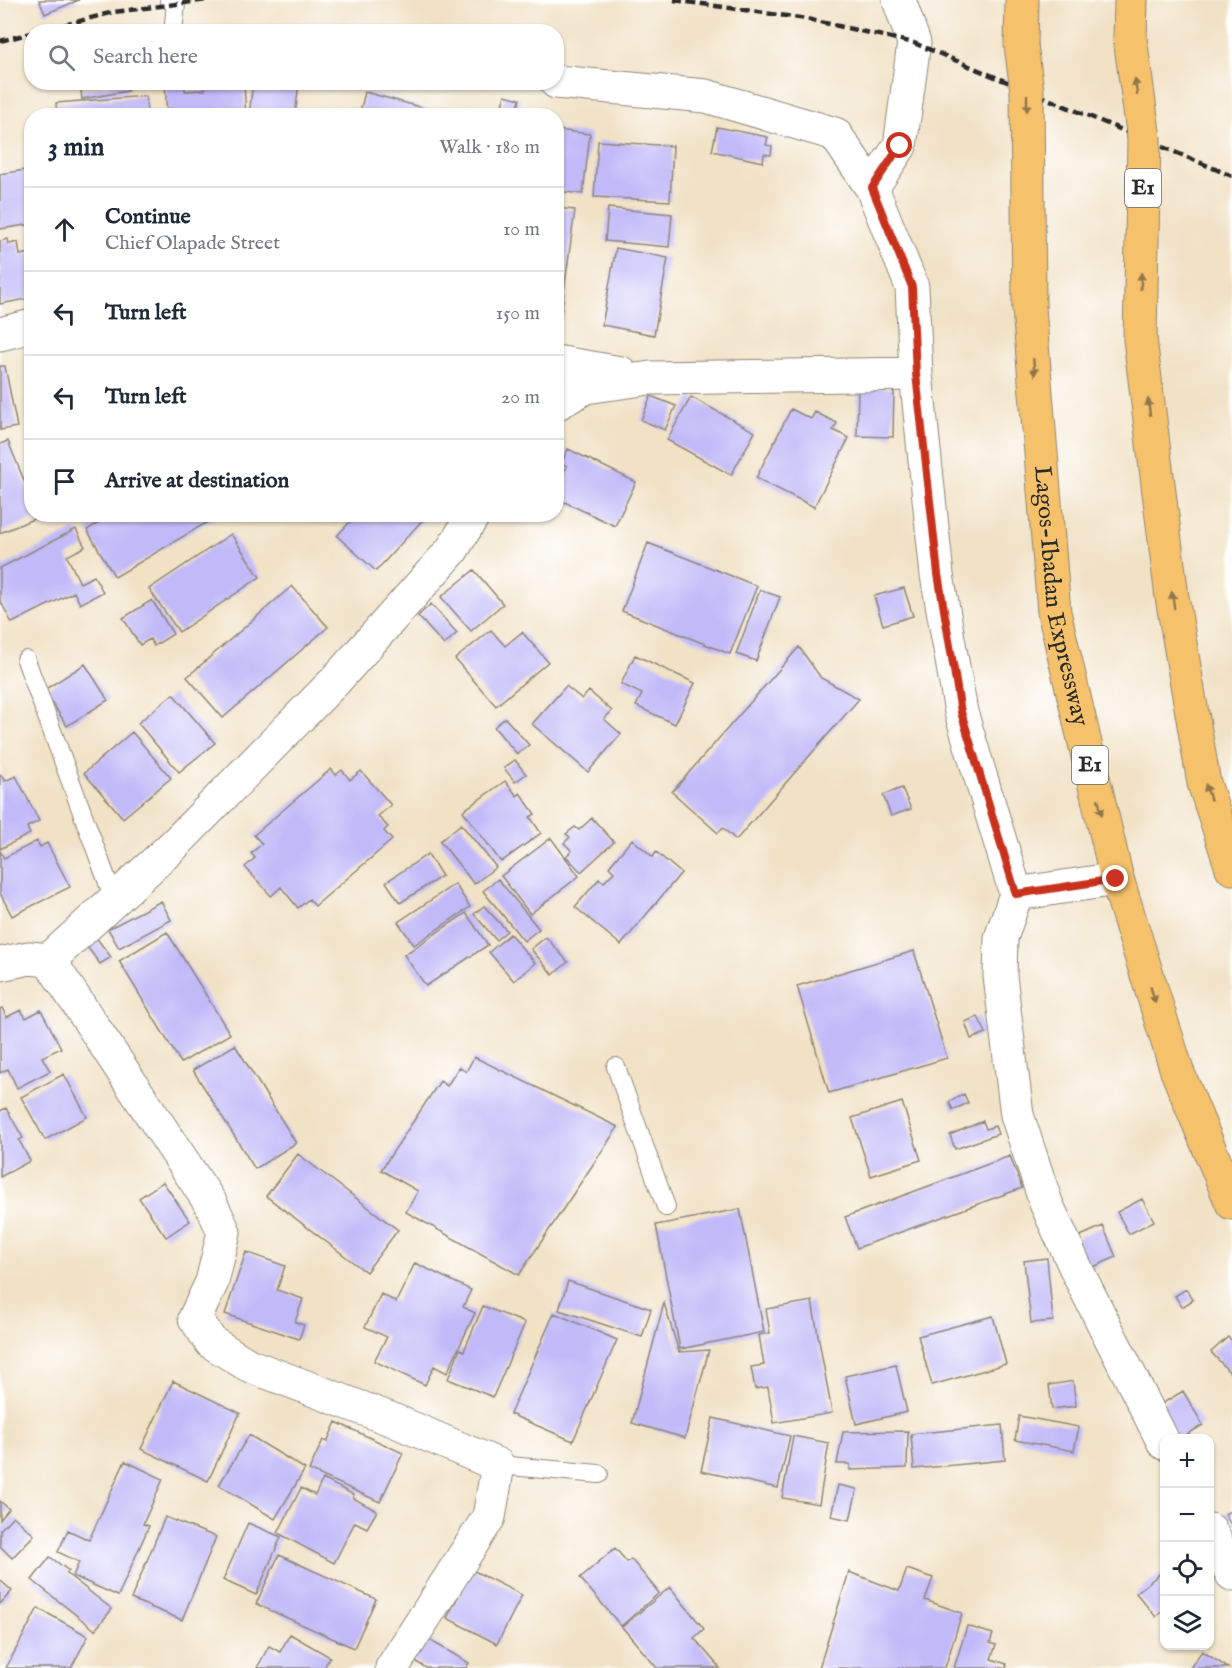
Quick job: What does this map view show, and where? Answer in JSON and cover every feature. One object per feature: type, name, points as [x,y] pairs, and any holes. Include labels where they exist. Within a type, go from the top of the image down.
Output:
[{"type":"highway","name":"Lagos-Ibadan Expressway","points":[[1022,0],[1021,45],[1027,91],[1029,308],[1054,612],[1116,879],[1177,1071],[1232,1203]]},
{"type":"highway","name":"E1","points":[[1131,0],[1130,38],[1144,139],[1140,339],[1174,609],[1204,783],[1232,868]]},
{"type":"street","points":[[872,188],[900,146],[914,44],[899,0]]},
{"type":"street","points":[[564,83],[706,96],[835,134],[872,188],[912,287],[916,374],[938,574],[961,712],[1016,894],[1001,938],[1000,976],[1017,1115],[1046,1203],[1078,1273],[1160,1435]]},
{"type":"street","points":[[0,334],[24,328]]},
{"type":"street","points":[[564,363],[650,378]]},
{"type":"street","points":[[564,399],[586,387],[650,378],[916,374]]},
{"type":"street","points":[[0,964],[29,958],[49,960],[173,846],[335,681],[452,550],[469,522]]},
{"type":"street","points":[[1016,894],[1116,879]]},
{"type":"street","points":[[49,960],[211,1204],[224,1232],[212,1282],[195,1318],[211,1342],[248,1365],[393,1420],[498,1465],[489,1517],[392,1668]]},
{"type":"street","points":[[1214,1540],[1232,1574]]},
{"type":"lane","points":[[170,0],[176,4],[174,24]]},
{"type":"lane","points":[[26,660],[114,899]]},
{"type":"lane","points":[[616,1067],[666,1207]]},
{"type":"lane","points":[[498,1465],[599,1474]]},
{"type":"building","points":[[39,0],[79,0],[45,14]]},
{"type":"building","points":[[81,90],[128,90],[128,91],[82,99]]},
{"type":"building","points":[[165,90],[244,90],[246,108],[167,108]]},
{"type":"building","points":[[252,90],[298,90],[296,108],[250,108]]},
{"type":"building","points":[[365,92],[424,108],[361,108]]},
{"type":"building","points":[[505,95],[520,99],[518,108],[501,108]]},
{"type":"building","points":[[146,96],[147,108],[56,108],[56,103]]},
{"type":"building","points":[[717,127],[768,137],[766,145],[772,146],[771,155],[764,154],[763,162],[712,151]]},
{"type":"building","points":[[564,131],[590,134],[583,194],[564,192]]},
{"type":"building","points":[[598,141],[673,146],[670,201],[594,197]]},
{"type":"building","points":[[24,170],[24,225],[0,229],[0,174]]},
{"type":"building","points":[[608,208],[672,214],[669,247],[605,241]]},
{"type":"building","points":[[564,209],[575,210],[564,292]]},
{"type":"building","points":[[8,239],[9,244],[18,242],[20,255],[24,254],[24,300],[0,304],[0,241]]},
{"type":"building","points":[[616,248],[668,258],[654,335],[602,325]]},
{"type":"building","points":[[0,366],[5,366],[17,427],[0,430]]},
{"type":"building","points":[[858,387],[894,388],[893,437],[857,436]]},
{"type":"building","points":[[651,396],[676,406],[665,430],[641,420]]},
{"type":"building","points":[[691,397],[755,432],[731,475],[667,440]]},
{"type":"building","points":[[791,409],[811,419],[815,412],[837,423],[833,430],[849,438],[814,507],[756,478]]},
{"type":"building","points":[[8,441],[24,480],[24,522],[26,522],[0,533],[0,444]]},
{"type":"building","points":[[568,449],[636,482],[615,526],[564,502],[564,472],[567,466],[564,464],[564,457]]},
{"type":"building","points":[[100,522],[208,522],[115,577],[87,530]]},
{"type":"building","points":[[350,522],[421,522],[376,571],[337,536]]},
{"type":"building","points":[[76,529],[85,547],[67,556],[80,583],[94,576],[103,592],[80,604],[74,592],[12,623],[0,600],[0,568]]},
{"type":"building","points":[[231,534],[260,577],[179,632],[149,589]]},
{"type":"building","points":[[648,543],[757,586],[730,654],[622,611]]},
{"type":"building","points":[[474,570],[503,604],[471,631],[441,597]]},
{"type":"building","points":[[292,586],[328,627],[223,718],[187,677]]},
{"type":"building","points":[[904,588],[913,616],[883,625],[874,596]]},
{"type":"building","points":[[760,590],[780,597],[756,661],[736,654]]},
{"type":"building","points":[[152,600],[173,634],[154,646],[150,639],[140,645],[123,618]]},
{"type":"building","points":[[431,604],[457,633],[444,645],[418,616]]},
{"type":"building","points":[[491,630],[505,646],[522,632],[548,662],[496,706],[455,659]]},
{"type":"building","points":[[799,647],[821,678],[859,699],[736,840],[723,828],[718,833],[672,792]]},
{"type":"building","points":[[635,655],[695,683],[675,724],[636,706],[642,694],[621,684]]},
{"type":"building","points":[[85,664],[108,700],[67,726],[44,690]]},
{"type":"building","points":[[566,686],[582,699],[589,691],[612,711],[604,719],[621,734],[588,772],[532,724]]},
{"type":"building","points":[[173,694],[215,743],[179,772],[138,723]]},
{"type":"building","points":[[505,718],[529,745],[517,754],[494,727]]},
{"type":"building","points":[[132,732],[171,778],[123,818],[84,773]]},
{"type":"building","points":[[515,760],[526,774],[515,782],[504,768]]},
{"type":"building","points":[[331,769],[336,775],[342,770],[350,780],[361,771],[391,805],[378,816],[388,827],[384,831],[392,840],[315,906],[309,899],[298,908],[281,887],[271,896],[245,867],[255,858],[251,853],[262,844],[254,835]]},
{"type":"building","points":[[0,776],[5,781],[16,776],[39,821],[27,827],[30,834],[0,849]]},
{"type":"building","points":[[505,781],[517,796],[520,793],[535,814],[530,817],[541,833],[501,862],[463,811]]},
{"type":"building","points":[[902,788],[911,809],[891,816],[883,795]]},
{"type":"building","points":[[592,818],[614,842],[581,872],[566,856],[572,851],[564,843],[570,837],[566,834],[575,827],[579,830]]},
{"type":"building","points":[[461,824],[496,867],[474,884],[440,841]]},
{"type":"building","points":[[551,838],[579,876],[530,914],[501,876]]},
{"type":"building","points":[[632,839],[653,857],[656,852],[681,873],[621,945],[575,907],[599,879],[604,882],[614,872],[609,867]]},
{"type":"building","points":[[37,841],[40,847],[47,843],[70,887],[12,916],[0,893],[0,851],[4,858]]},
{"type":"building","points":[[428,854],[442,876],[400,903],[386,882]]},
{"type":"building","points":[[498,879],[539,929],[524,941],[483,891]]},
{"type":"building","points":[[455,884],[470,907],[414,945],[398,922]]},
{"type":"building","points":[[161,901],[171,920],[119,948],[108,929]]},
{"type":"building","points":[[484,906],[507,931],[496,940],[474,914]]},
{"type":"building","points":[[466,913],[488,945],[426,986],[404,955]]},
{"type":"building","points":[[167,932],[230,1034],[181,1063],[119,961]]},
{"type":"building","points":[[510,934],[535,963],[514,981],[489,952]]},
{"type":"building","points":[[95,936],[111,957],[100,964],[85,944]]},
{"type":"building","points":[[546,937],[568,962],[553,975],[531,949]]},
{"type":"building","points":[[914,951],[947,1058],[829,1093],[797,986]]},
{"type":"building","points":[[2,1008],[7,1017],[21,1010],[26,1018],[41,1010],[61,1048],[42,1057],[50,1071],[17,1088],[8,1069],[0,1073],[0,1009]]},
{"type":"building","points":[[978,1017],[986,1033],[971,1039],[965,1022]]},
{"type":"building","points":[[235,1045],[296,1143],[255,1169],[193,1070]]},
{"type":"building","points":[[474,1057],[618,1127],[519,1275],[406,1212],[418,1191],[381,1170],[440,1081],[447,1086],[459,1067],[466,1072]]},
{"type":"building","points":[[64,1074],[87,1117],[45,1140],[21,1097]]},
{"type":"building","points":[[964,1094],[968,1103],[953,1110],[949,1102]]},
{"type":"building","points":[[902,1102],[921,1160],[871,1176],[852,1118]]},
{"type":"building","points":[[6,1108],[23,1138],[19,1140],[30,1161],[0,1177],[0,1111]]},
{"type":"building","points":[[983,1121],[986,1129],[995,1126],[998,1134],[955,1149],[950,1135]]},
{"type":"building","points":[[298,1154],[398,1230],[366,1272],[266,1196]]},
{"type":"building","points":[[1010,1156],[1022,1188],[857,1248],[845,1217]]},
{"type":"building","points":[[163,1182],[190,1221],[166,1237],[139,1198]]},
{"type":"building","points":[[1142,1199],[1154,1221],[1129,1234],[1117,1212]]},
{"type":"building","points":[[740,1209],[764,1332],[680,1349],[656,1225]]},
{"type":"building","points":[[1103,1226],[1116,1257],[1089,1269],[1076,1238]]},
{"type":"building","points":[[246,1252],[285,1266],[277,1290],[303,1299],[295,1322],[304,1325],[299,1339],[225,1314]]},
{"type":"building","points":[[1047,1258],[1053,1321],[1031,1323],[1024,1261]]},
{"type":"building","points":[[415,1263],[471,1290],[463,1307],[475,1313],[447,1373],[434,1366],[425,1385],[374,1361],[387,1337],[365,1327],[381,1294],[396,1302]]},
{"type":"building","points":[[568,1281],[651,1309],[642,1337],[559,1310]]},
{"type":"building","points":[[1186,1289],[1193,1300],[1182,1307],[1175,1296]]},
{"type":"building","points":[[812,1301],[832,1413],[774,1423],[768,1387],[755,1389],[751,1367],[764,1365],[759,1335],[770,1333],[766,1309]]},
{"type":"building","points":[[664,1303],[679,1352],[709,1350],[685,1438],[632,1423]]},
{"type":"building","points":[[483,1306],[525,1323],[493,1397],[448,1379],[460,1349],[464,1351]]},
{"type":"building","points":[[554,1313],[617,1340],[573,1441],[510,1414]]},
{"type":"building","points":[[993,1316],[1006,1364],[932,1385],[918,1336]]},
{"type":"building","points":[[1228,1337],[1232,1341],[1232,1375],[1211,1352]]},
{"type":"building","points":[[896,1365],[907,1412],[856,1424],[845,1376]]},
{"type":"building","points":[[173,1381],[240,1413],[208,1481],[141,1449]]},
{"type":"building","points":[[1073,1381],[1076,1406],[1052,1409],[1049,1385]]},
{"type":"building","points":[[1183,1391],[1203,1425],[1188,1434],[1176,1434],[1158,1406]]},
{"type":"building","points":[[1019,1416],[1079,1427],[1074,1451],[1015,1440]]},
{"type":"building","points":[[713,1418],[790,1436],[778,1488],[701,1471]]},
{"type":"building","points":[[336,1422],[403,1453],[380,1502],[309,1470],[323,1440],[327,1442]]},
{"type":"building","points":[[1002,1425],[1005,1460],[914,1469],[911,1434]]},
{"type":"building","points":[[908,1431],[907,1468],[850,1470],[850,1464],[837,1464],[843,1432]]},
{"type":"building","points":[[249,1435],[305,1469],[275,1519],[219,1485]]},
{"type":"building","points":[[793,1436],[829,1443],[819,1504],[782,1498]]},
{"type":"building","points":[[125,1461],[163,1479],[143,1524],[149,1526],[118,1596],[73,1576],[79,1562],[58,1552],[68,1530],[89,1540]]},
{"type":"building","points":[[323,1479],[354,1495],[353,1498],[377,1511],[367,1528],[355,1522],[334,1563],[278,1533],[301,1488],[315,1495]]},
{"type":"building","points":[[838,1485],[857,1489],[850,1520],[831,1516]]},
{"type":"building","points":[[0,1501],[9,1509],[0,1520]]},
{"type":"building","points":[[1232,1510],[1232,1527],[1225,1514]]},
{"type":"building","points":[[13,1516],[34,1535],[12,1558],[0,1546],[0,1530]]},
{"type":"building","points":[[165,1517],[216,1537],[182,1620],[131,1599]]},
{"type":"building","points":[[248,1523],[281,1537],[256,1595],[223,1580]]},
{"type":"building","points":[[615,1548],[627,1562],[631,1559],[659,1593],[621,1626],[580,1578]]},
{"type":"building","points":[[279,1555],[376,1599],[354,1648],[256,1604]]},
{"type":"building","points":[[50,1557],[69,1571],[66,1573],[112,1609],[95,1630],[32,1580]]},
{"type":"building","points":[[907,1569],[933,1578],[925,1600],[962,1613],[945,1668],[819,1668],[849,1572],[899,1591]]},
{"type":"building","points":[[472,1570],[522,1595],[497,1644],[447,1618]]},
{"type":"building","points":[[1160,1574],[1160,1613],[1156,1617],[1136,1593]]},
{"type":"building","points":[[0,1580],[12,1591],[0,1604]]},
{"type":"building","points":[[670,1587],[704,1629],[694,1638],[720,1668],[657,1668],[622,1627]]},
{"type":"building","points":[[38,1608],[88,1636],[71,1668],[6,1668]]},
{"type":"building","points":[[967,1626],[993,1634],[990,1643],[996,1645],[991,1659],[1007,1664],[1006,1668],[954,1668]]},
{"type":"building","points":[[290,1634],[330,1657],[324,1668],[257,1668],[269,1646],[280,1652]]},
{"type":"building","points":[[426,1638],[469,1663],[466,1668],[426,1668],[413,1660]]},
{"type":"building","points":[[1202,1651],[1228,1668],[1190,1668]]},
{"type":"railway","points":[[68,24],[114,12],[207,0]]},
{"type":"railway","points":[[674,0],[807,19],[914,43],[1232,176]]},
{"type":"railway","points":[[0,41],[24,35]]},
{"type":"route","points":[[900,146],[872,188],[912,287],[916,374],[938,574],[961,712],[1016,894],[1116,879]]}]
